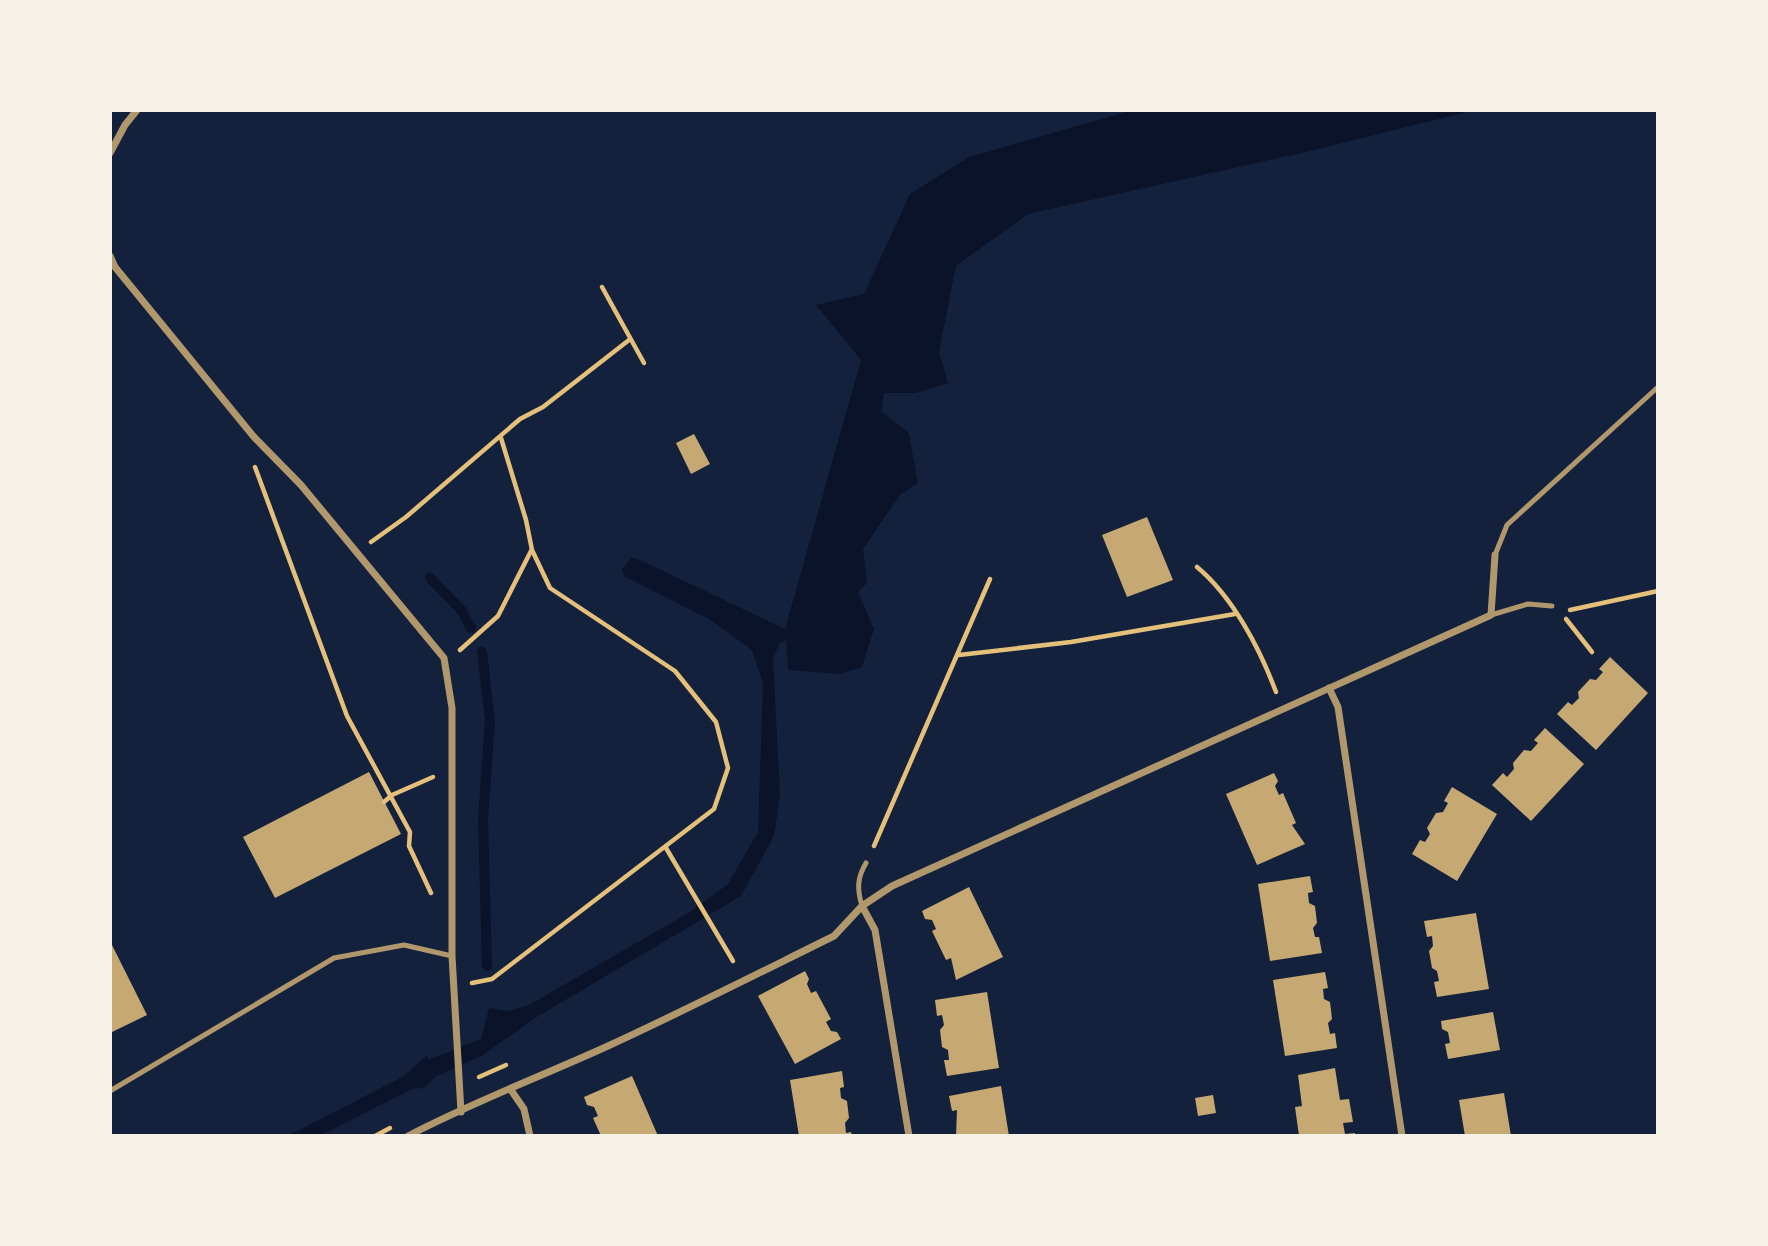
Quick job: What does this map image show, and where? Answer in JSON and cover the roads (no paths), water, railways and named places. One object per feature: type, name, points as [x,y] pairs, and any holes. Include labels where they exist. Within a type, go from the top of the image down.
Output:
[{"type":"street","points":[[110,153],[125,125],[138,110]]},
{"type":"street","points":[[110,256],[115,267],[254,437],[301,485],[444,658],[452,708],[452,956],[461,1112]]},
{"type":"street","points":[[408,1136],[511,1090],[540,1073],[609,1046],[834,936],[862,906],[892,886],[1491,615],[1495,555]]},
{"type":"street","points":[[1329,688],[1338,707],[1402,1136]]},
{"type":"street","points":[[862,906],[875,930],[909,1136]]},
{"type":"street","points":[[511,1090],[524,1109],[530,1136]]},
{"type":"lane","points":[[1495,555],[1507,525],[1658,387]]},
{"type":"lane","points":[[1491,615],[1528,604],[1552,606]]},
{"type":"lane","points":[[862,906],[858,876],[866,863]]},
{"type":"lane","points":[[110,1091],[334,958],[404,945],[452,956]]},
{"type":"water","points":[[1133,110],[1475,110],[1306,152],[1028,214],[956,266],[939,352],[948,383],[916,393],[884,393],[881,411],[909,433],[918,483],[900,495],[863,549],[867,583],[858,592],[874,629],[862,667],[840,674],[788,670],[786,640],[780,643],[773,658],[780,795],[774,836],[741,896],[535,1018],[483,1055],[435,1077],[424,1088],[412,1089],[320,1136],[288,1136],[404,1076],[427,1055],[428,1060],[481,1039],[489,1008],[509,1011],[529,1005],[690,912],[728,884],[758,832],[763,683],[752,650],[709,619],[624,576],[622,570],[631,557],[640,560],[785,629],[861,360],[816,305],[864,294],[910,194],[969,157]]},
{"type":"waterway","points":[[430,578],[462,611],[471,628]]},
{"type":"waterway","points":[[482,652],[490,721],[483,819],[487,966]]}]
